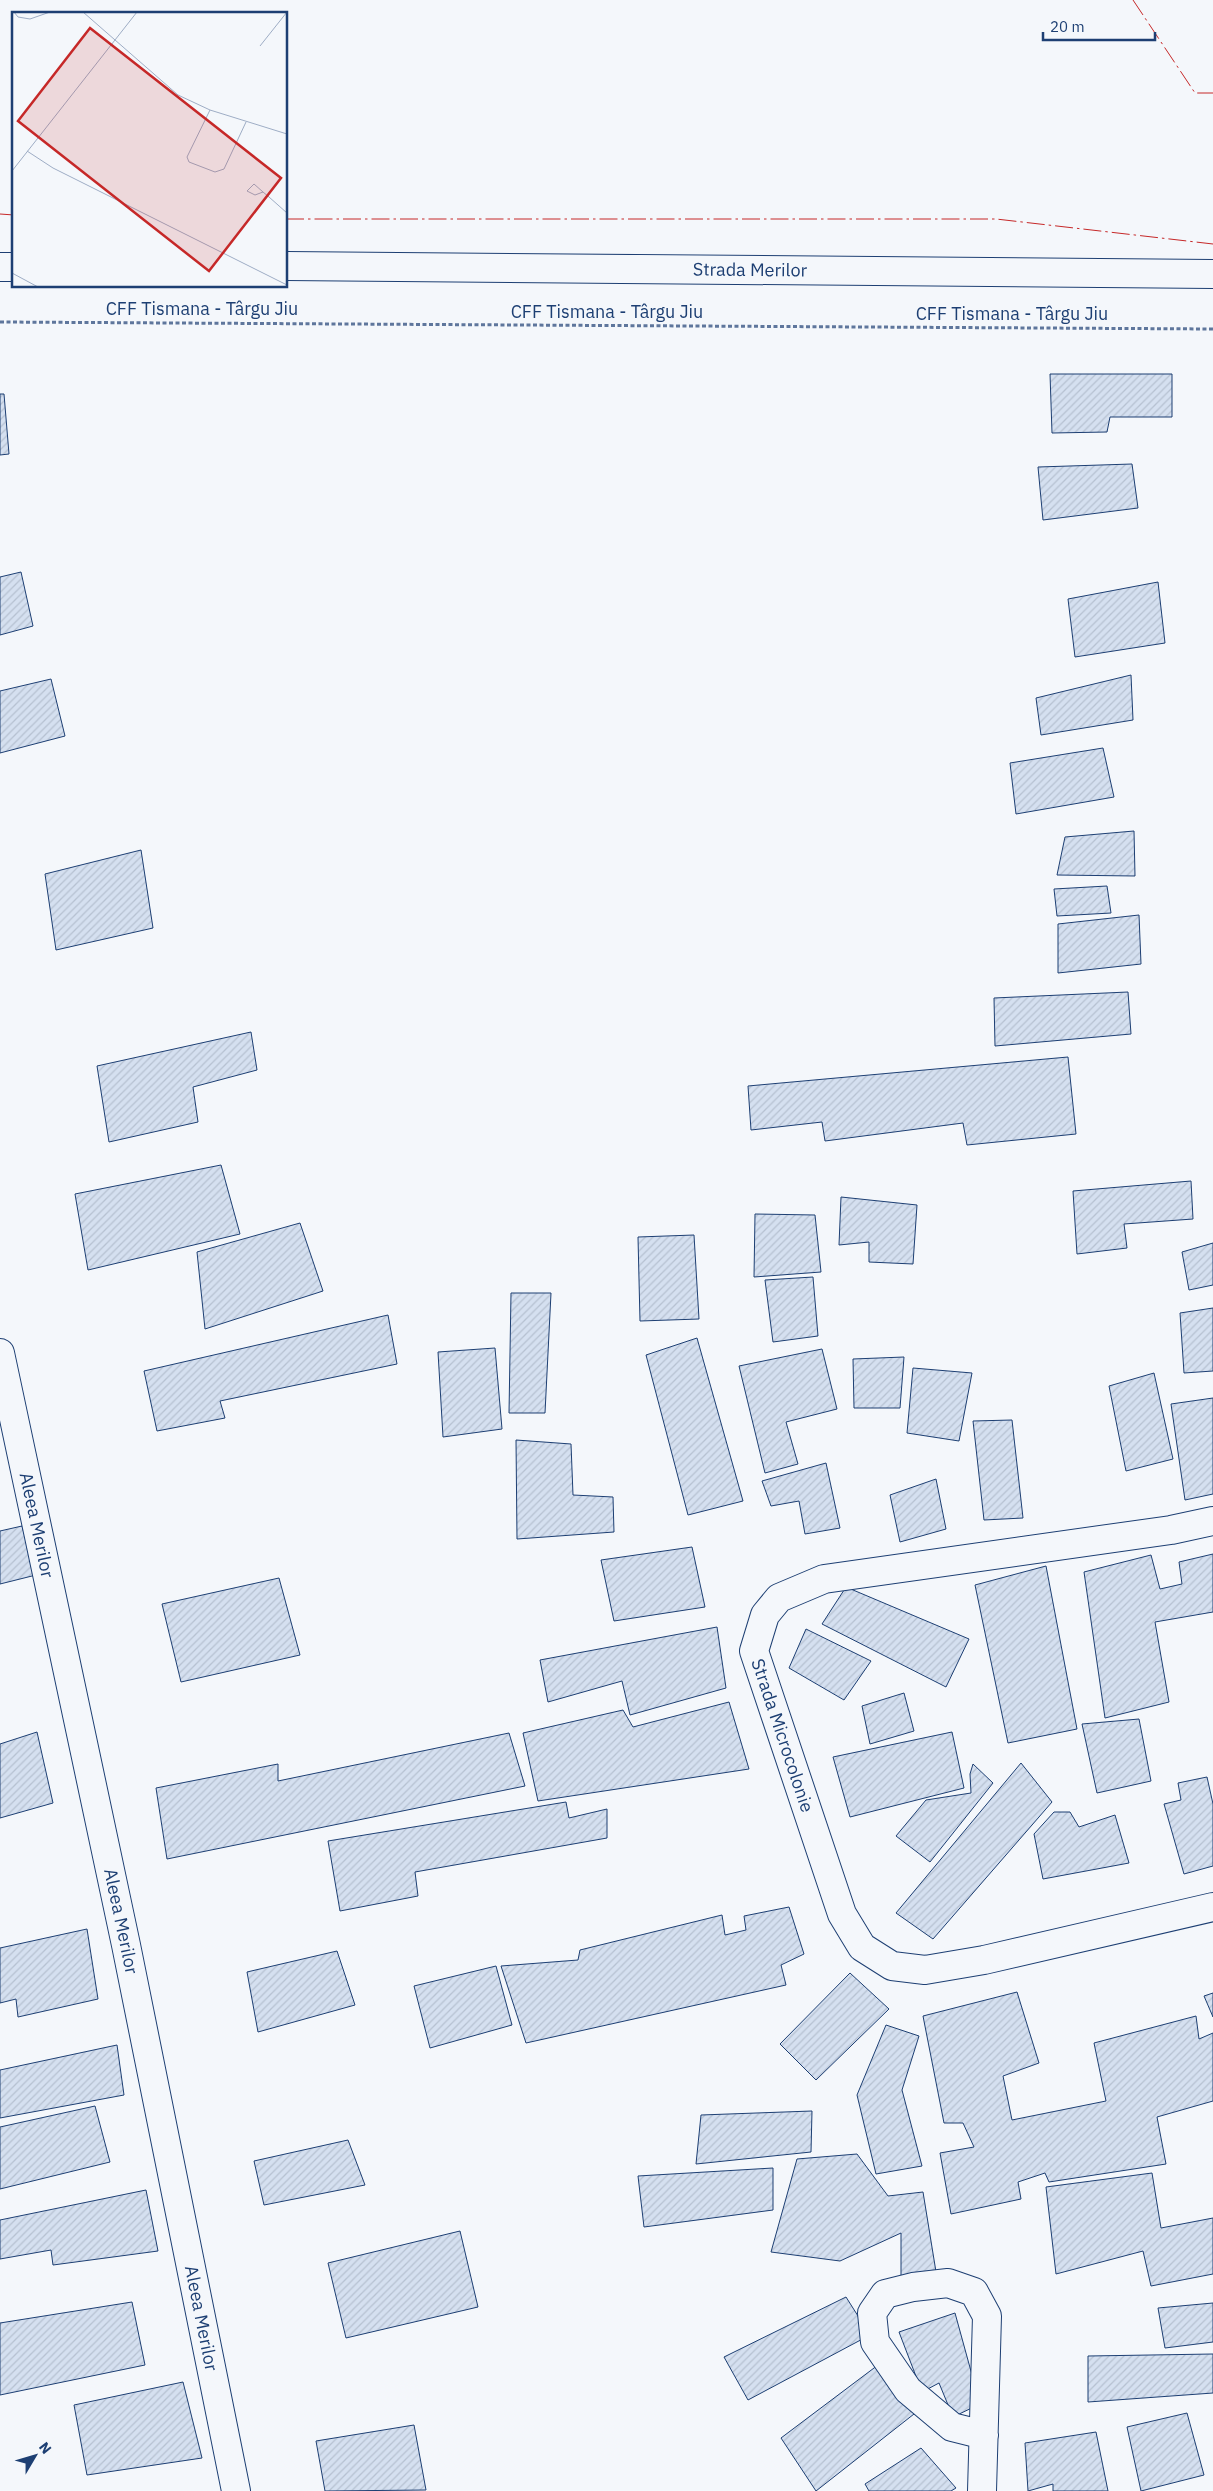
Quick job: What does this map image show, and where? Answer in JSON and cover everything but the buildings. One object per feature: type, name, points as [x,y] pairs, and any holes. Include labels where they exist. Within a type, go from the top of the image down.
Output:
[{"type":"street","name":"Strada Merilor","points":[[288,266],[1213,274]]},
{"type":"street","name":"Aleea Merilor","points":[[0,1352],[124,1936],[236,2491]]},
{"type":"street","name":"Strada Microcolonie","points":[[1213,1521],[1170,1530],[824,1578],[779,1598],[766,1616],[754,1651],[842,1914],[862,1947],[892,1966],[925,1970],[984,1960],[1213,1907]]},
{"type":"street","points":[[982,2491],[984,2435],[987,2316],[974,2292],[948,2283],[913,2287],[885,2294],[872,2313],[875,2342],[908,2390],[952,2427],[984,2435]]},
{"type":"path","name":"CFF Tismana - Târgu Jiu","points":[[0,322],[1213,329]]},
{"type":"power","points":[[1133,0],[1195,93],[1213,93]]},
{"type":"power","points":[[0,214],[12,215]]},
{"type":"power","points":[[288,219],[996,219],[1213,244]]}]
